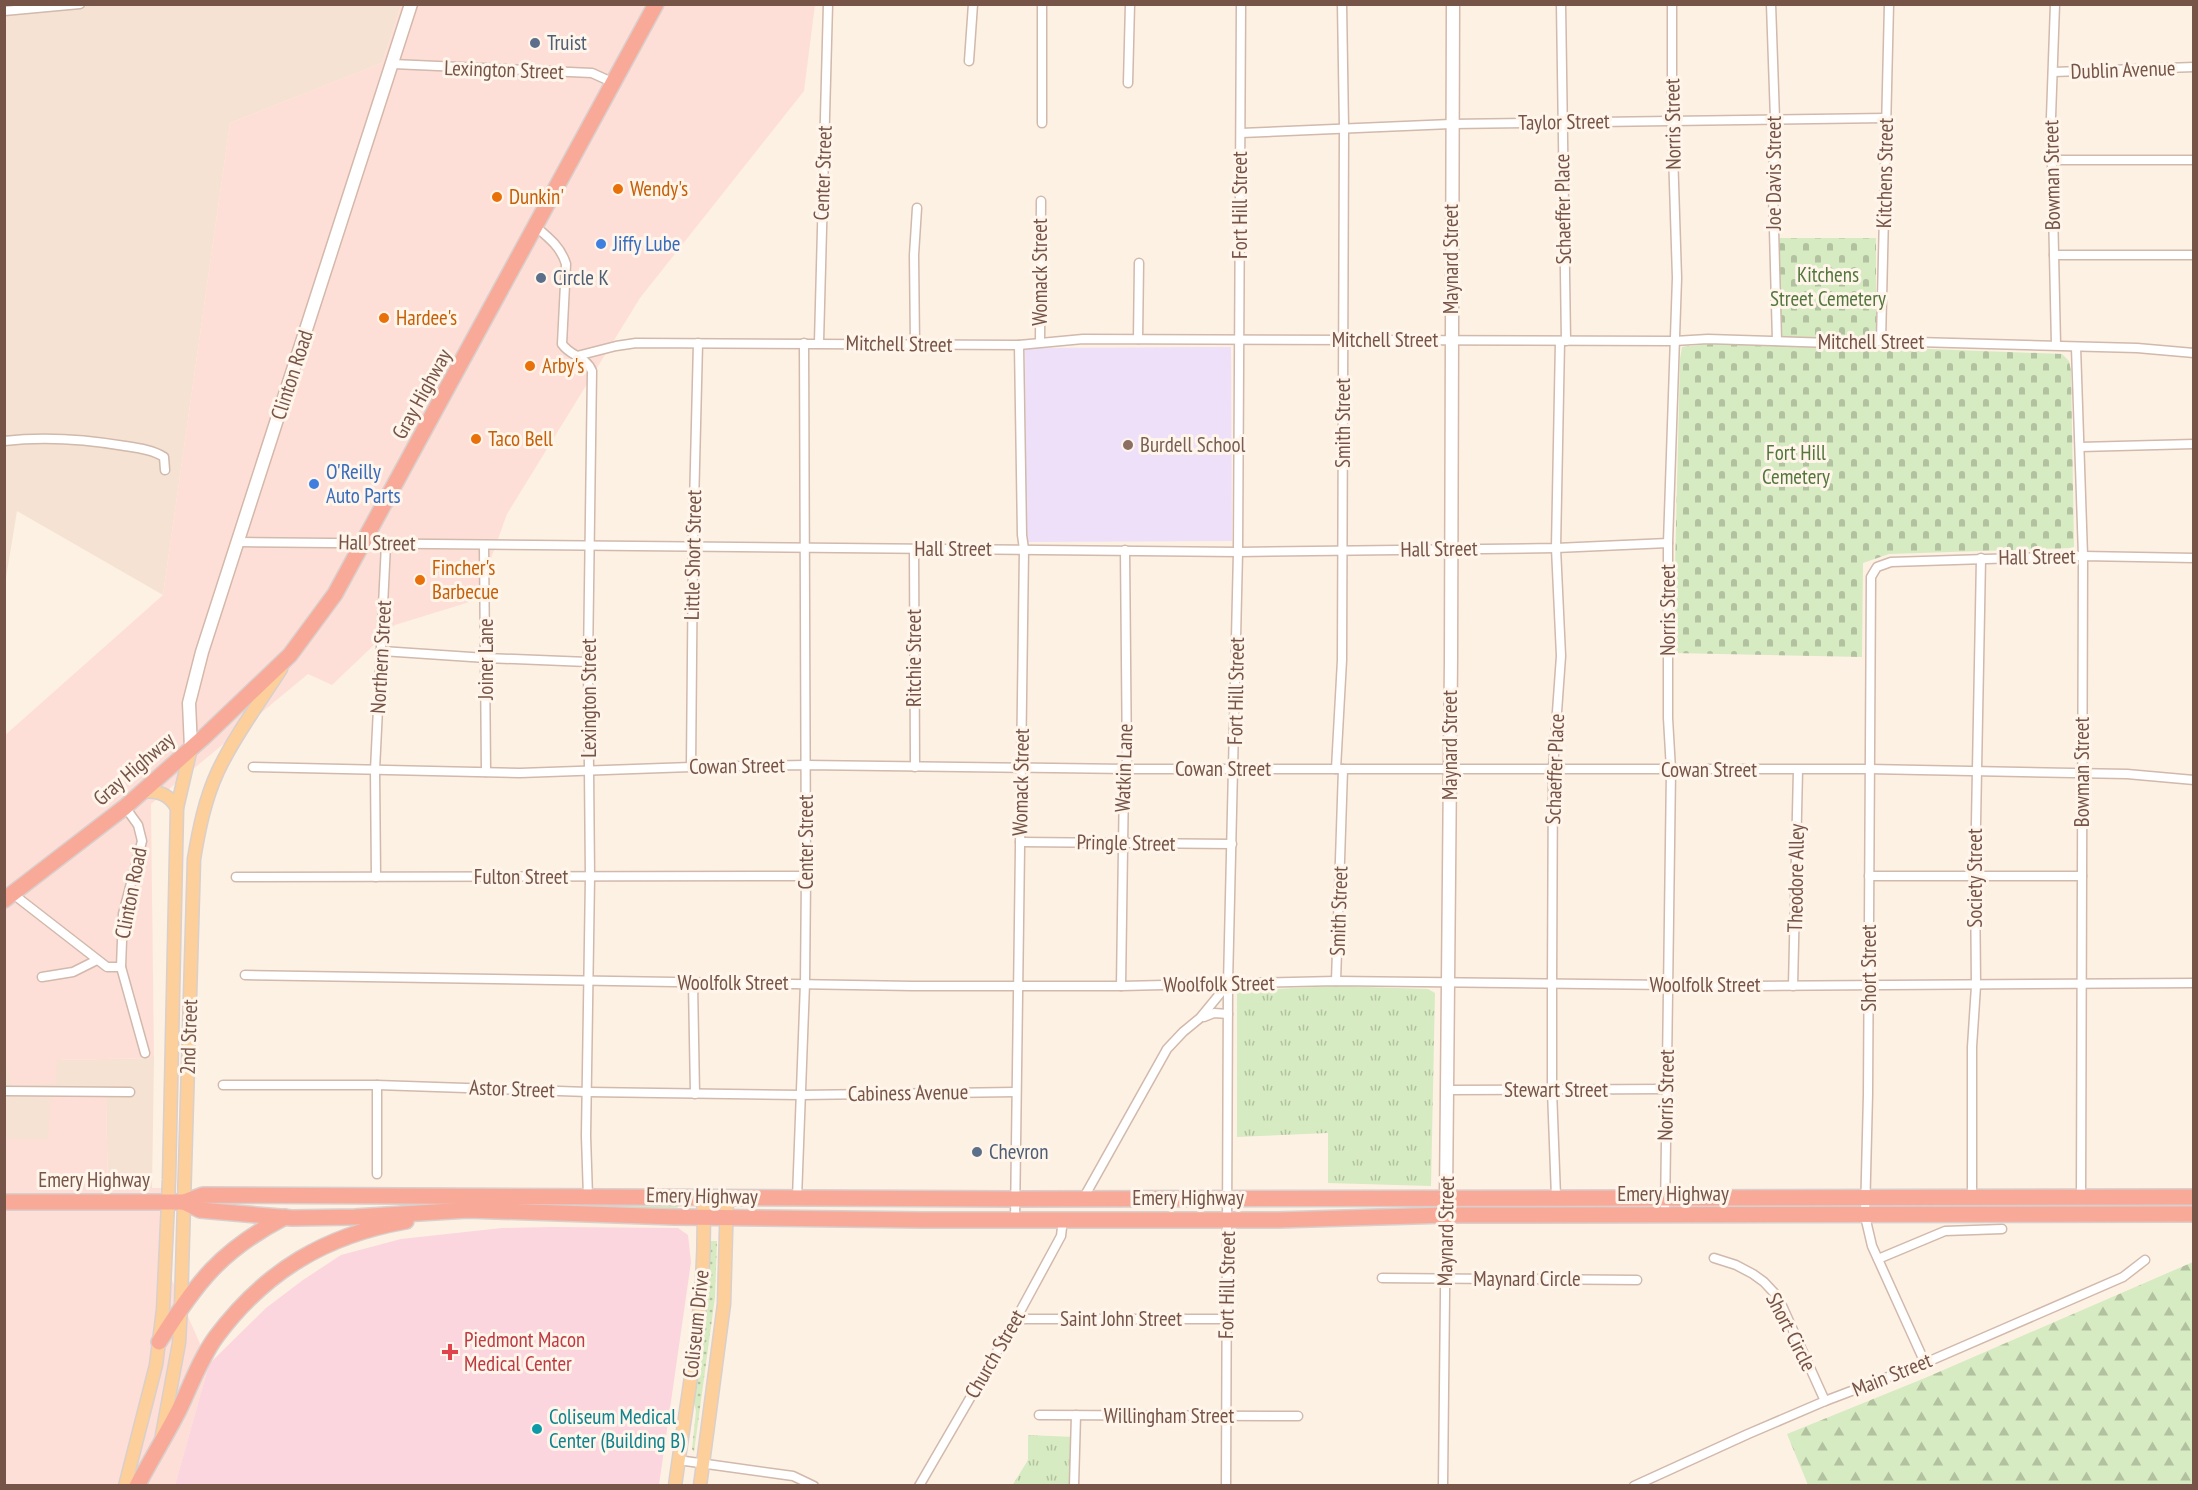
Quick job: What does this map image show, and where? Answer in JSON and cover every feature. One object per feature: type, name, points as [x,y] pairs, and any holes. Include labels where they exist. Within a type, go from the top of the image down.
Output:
[{"type":"highway","name":"Gray Highway","points":[[9,897],[125,807],[190,748],[290,655],[335,594],[475,341],[656,4]]},
{"type":"highway","name":"Emery Highway","points":[[184,1202],[203,1195],[1015,1199],[2193,1197]]},
{"type":"highway","points":[[159,1342],[181,1306],[207,1273],[232,1249],[321,1196]]},
{"type":"highway","name":"Emery Highway","points":[[4,1202],[168,1201],[184,1202],[200,1210],[285,1217],[355,1217],[468,1210],[728,1218],[1015,1220],[1447,1215],[2193,1214]]},
{"type":"highway","points":[[137,1485],[216,1337],[241,1306],[279,1273],[333,1240],[397,1222],[468,1210]]},
{"type":"main road","name":"2nd Street","points":[[161,1442],[179,1343],[194,859],[206,803],[219,770],[235,740],[290,655]]},
{"type":"main road","name":"2nd Street","points":[[125,1485],[145,1411],[159,1342],[165,1276],[177,808],[190,748]]},
{"type":"main road","points":[[142,792],[153,790],[171,797],[177,808]]},
{"type":"main road","name":"Coliseum Drive","points":[[675,1485],[700,1314],[703,1197]]},
{"type":"main road","name":"Coliseum Drive","points":[[699,1485],[724,1304],[727,1197]]},
{"type":"street","points":[[4,11],[80,4]]},
{"type":"street","name":"Clinton Road","points":[[190,748],[189,704],[193,685],[411,4]]},
{"type":"street","name":"Center Street","points":[[819,342],[828,4]]},
{"type":"street","points":[[969,61],[973,4]]},
{"type":"street","points":[[1042,4],[1042,123]]},
{"type":"street","points":[[1128,83],[1130,4]]},
{"type":"street","name":"Fort Hill Street","points":[[1226,1485],[1228,984],[1238,552],[1241,4]]},
{"type":"street","name":"Smith Street","points":[[1336,981],[1342,660],[1344,128],[1342,4]]},
{"type":"street","name":"Maynard Street","points":[[1443,1485],[1449,982],[1453,4]]},
{"type":"street","name":"Schaeffer Place","points":[[1556,1197],[1552,1090],[1552,984],[1554,768],[1561,656],[1556,548],[1563,341],[1561,4]]},
{"type":"street","name":"Norris Street","points":[[1665,1215],[1671,770],[1668,718],[1668,543],[1677,278],[1672,120],[1672,4]]},
{"type":"street","name":"Joe Davis Street","points":[[1771,4],[1775,119],[1773,192],[1777,341]]},
{"type":"street","name":"Kitchens Street","points":[[1881,341],[1889,4]]},
{"type":"street","name":"Bowman Street","points":[[2055,4],[2051,117],[2056,345]]},
{"type":"street","name":"Lexington Street","points":[[393,64],[592,74],[614,83]]},
{"type":"street","name":"Dublin Avenue","points":[[2053,72],[2193,67]]},
{"type":"street","name":"Taylor Street","points":[[1241,133],[1451,124],[1886,118]]},
{"type":"street","points":[[2052,160],[2193,160]]},
{"type":"street","name":"Womack Street","points":[[1040,342],[1041,201]]},
{"type":"street","points":[[915,345],[916,208]]},
{"type":"street","name":"Lexington Street","points":[[535,226],[555,244],[563,255],[566,277],[562,344],[588,362],[592,371],[588,546],[590,877],[588,1197]]},
{"type":"street","points":[[2054,255],[2193,255]]},
{"type":"street","points":[[1138,339],[1139,263]]},
{"type":"street","name":"Mitchell Street","points":[[578,356],[636,343],[819,342],[1019,345],[1083,339],[1451,341],[1708,339],[1831,343],[1881,341],[2056,345],[2158,349],[2193,353]]},
{"type":"street","name":"Little Short Street","points":[[691,767],[698,343]]},
{"type":"street","name":"Center Street","points":[[797,1198],[805,983],[806,876],[804,343]]},
{"type":"street","name":"Womack Street","points":[[1015,1220],[1024,549],[1019,345]]},
{"type":"street","name":"Bowman Street","points":[[2076,347],[2083,556],[2081,1197]]},
{"type":"street","points":[[2080,447],[2190,444],[2193,436]]},
{"type":"street","points":[[4,441],[33,437],[63,437],[132,447],[159,454],[164,458],[165,470]]},
{"type":"street","name":"Hall Street","points":[[239,542],[1238,552],[1556,548],[1668,543]]},
{"type":"street","name":"Northern Street","points":[[376,877],[375,770],[386,544]]},
{"type":"street","name":"Joiner Lane","points":[[484,545],[486,772]]},
{"type":"street","name":"Ritchie Street","points":[[914,549],[915,768]]},
{"type":"street","name":"Watkin Lane","points":[[1121,986],[1122,843],[1124,779],[1127,769],[1125,550]]},
{"type":"street","name":"Hall Street","points":[[1880,564],[1982,558],[2083,556],[2193,558]]},
{"type":"street","name":"Society Street","points":[[1972,1197],[1972,1047],[1976,986],[1974,876],[1982,558]]},
{"type":"street","name":"Short Street","points":[[1880,564],[1874,570],[1870,583],[1868,1094],[1864,1197],[1868,1234],[1924,1363]]},
{"type":"street","points":[[382,651],[588,662]]},
{"type":"street","name":"Cowan Street","points":[[253,768],[486,772],[806,765],[1127,769],[1869,769],[2148,775],[2193,780]]},
{"type":"street","name":"Theodore Alley","points":[[1794,986],[1798,770]]},
{"type":"street","name":"Clinton Road","points":[[125,807],[138,825],[142,842],[123,914],[121,967],[145,1053]]},
{"type":"street","name":"Pringle Street","points":[[1020,842],[1232,844]]},
{"type":"street","name":"Fulton Street","points":[[236,877],[806,876]]},
{"type":"street","points":[[1869,876],[2082,876]]},
{"type":"street","points":[[9,897],[107,967],[121,967]]},
{"type":"street","points":[[42,977],[73,972],[97,960]]},
{"type":"street","name":"Woolfolk Street","points":[[245,975],[913,986],[1121,986],[1336,981],[1794,986],[2193,983]]},
{"type":"street","points":[[693,983],[695,1094]]},
{"type":"street","points":[[1083,1199],[1167,1049],[1200,1018],[1228,984]]},
{"type":"street","points":[[1200,1018],[1214,1013],[1228,1014]]},
{"type":"street","name":"Astor Street","points":[[223,1085],[377,1085],[588,1092],[801,1095]]},
{"type":"street","points":[[377,1085],[377,1174]]},
{"type":"street","name":"Stewart Street","points":[[1447,1090],[1665,1089]]},
{"type":"street","points":[[4,1091],[130,1092]]},
{"type":"street","name":"Cabiness Avenue","points":[[801,1095],[1016,1092]]},
{"type":"street","name":"Church Street","points":[[919,1485],[1016,1319],[1061,1236],[1063,1219]]},
{"type":"street","points":[[1878,1259],[1945,1231],[2002,1229]]},
{"type":"street","name":"Short Circle","points":[[1714,1258],[1736,1265],[1771,1287],[1778,1297],[1826,1401]]},
{"type":"street","name":"Main Street","points":[[1634,1485],[2123,1276],[2145,1260]]},
{"type":"street","name":"Maynard Circle","points":[[1382,1278],[1636,1280]]},
{"type":"street","name":"Saint John Street","points":[[1016,1319],[1227,1319]]},
{"type":"street","name":"Willingham Street","points":[[1039,1415],[1298,1416]]},
{"type":"street","points":[[1074,1485],[1076,1415]]},
{"type":"street","points":[[678,1460],[793,1476],[814,1485]]},
{"type":"shaded area","points":[[5,5],[401,5],[382,63],[230,123],[163,595],[17,511],[5,584]]},
{"type":"shaded area","points":[[401,5],[815,5],[804,91],[640,298],[507,514],[476,600],[395,625],[332,685],[308,674],[151,804],[154,1058],[57,1060],[56,1084],[12,1086],[4,1056],[4,736],[163,595],[230,123],[382,63]]},
{"type":"shaded area","name":"Burdell School","points":[[1231,347],[1232,541],[1026,542],[1025,348]]},
{"type":"shaded area","points":[[4,1056],[13,1085],[57,1060],[154,1058],[152,1188],[108,1189],[106,1096],[48,1139],[5,1139]]},
{"type":"shaded area","points":[[51,1095],[106,1096],[108,1188],[163,1188],[163,1260],[209,1364],[175,1485],[5,1486],[5,1139],[48,1139]]},
{"type":"shaded area","name":"Piedmont Macon Medical Center","points":[[502,1228],[678,1228],[688,1235],[691,1262],[659,1485],[175,1485],[209,1364],[266,1308],[303,1280],[341,1255],[401,1239]]},
{"type":"green space","name":"Kitchens Street Cemetery","points":[[1778,238],[1876,238],[1876,337],[1805,340],[1782,336]]},
{"type":"green space","name":"Fort Hill Cemetery","points":[[1710,344],[2062,354],[2069,361],[2071,371],[2074,548],[1889,554],[1863,563],[1862,657],[1673,653],[1680,359],[1682,347]]},
{"type":"green space","points":[[1336,986],[1428,989],[1435,993],[1431,1186],[1328,1183],[1328,1133],[1237,1137],[1237,991]]},
{"type":"green space","points":[[395,1202],[677,1202],[678,1207],[674,1211],[404,1208]]},
{"type":"green space","points":[[710,1241],[717,1241],[715,1297],[694,1452],[692,1449],[696,1411],[694,1402],[707,1302]]},
{"type":"green space","points":[[2193,1262],[2193,1485],[1808,1485],[1787,1434],[1925,1378]]},
{"type":"green space","points":[[1028,1435],[1074,1437],[1070,1485],[1012,1486],[1028,1460]]},
{"type":"place","name":"Truist","points":[[535,43]]},
{"type":"place","name":"Wendy's","points":[[618,189]]},
{"type":"place","name":"Dunkin'","points":[[497,197]]},
{"type":"place","name":"Jiffy Lube","points":[[601,244]]},
{"type":"place","name":"Circle K","points":[[541,278]]},
{"type":"place","name":"Hardee's","points":[[384,318]]},
{"type":"place","name":"Arby's","points":[[530,366]]},
{"type":"place","name":"Taco Bell","points":[[476,439]]},
{"type":"place","name":"Burdell School","points":[[1128,445]]},
{"type":"place","name":"O'Reilly Auto Parts","points":[[314,484]]},
{"type":"place","name":"Fincher's Barbecue","points":[[420,580]]},
{"type":"place","name":"Chevron","points":[[977,1152]]},
{"type":"place","name":"Piedmont Macon Medical Center","points":[[450,1352]]},
{"type":"place","name":"Coliseum Medical Center (Building B)","points":[[537,1429]]}]
